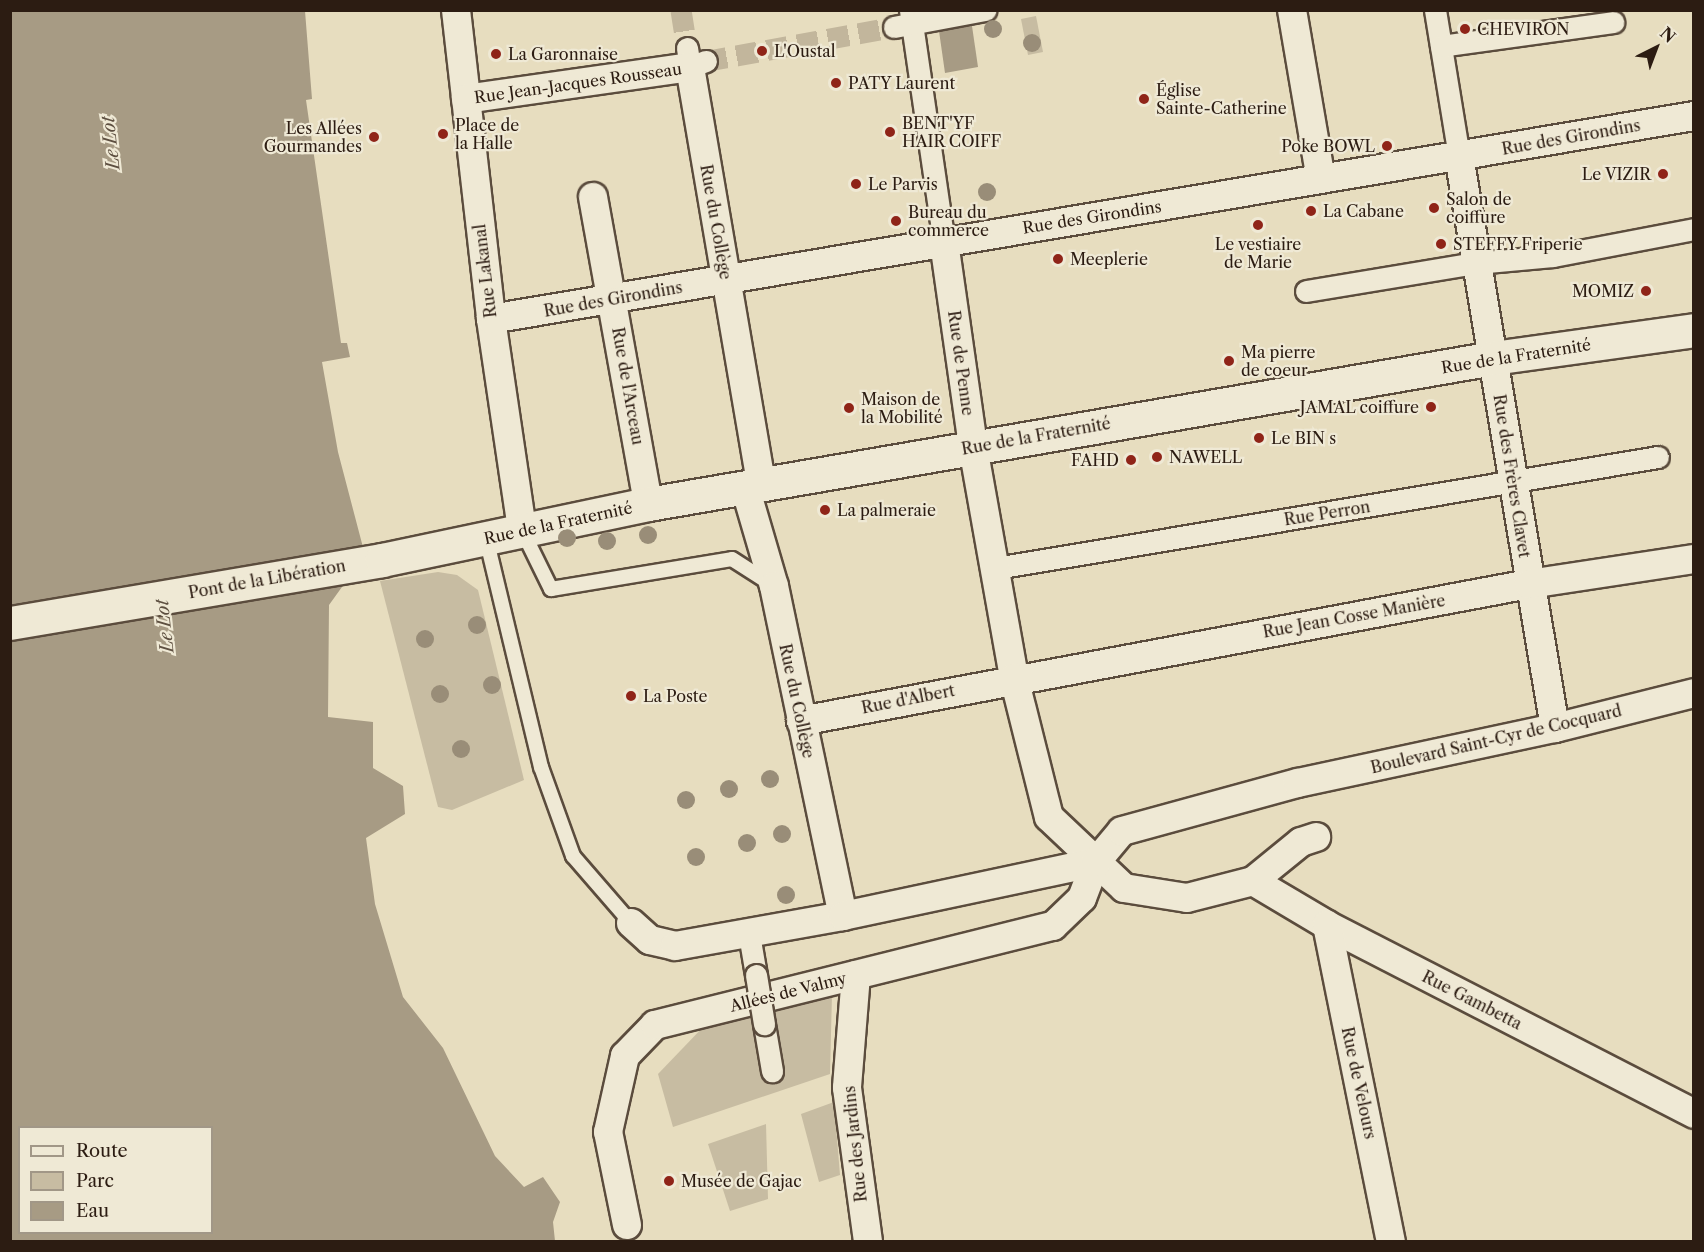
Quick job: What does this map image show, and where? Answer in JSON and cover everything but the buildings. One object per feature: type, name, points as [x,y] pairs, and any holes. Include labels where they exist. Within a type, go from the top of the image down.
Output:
[{"type":"main road","name":"Rue de la Fraternité","points":[[382,560],[648,504],[973,447],[1493,358],[1694,330]]},
{"type":"main road","name":"Pont de la Libération","points":[[10,623],[382,560]]},
{"type":"street","name":"Rue Lakanal","points":[[456,10],[491,320],[522,530]]},
{"type":"street","points":[[905,20],[985,10]]},
{"type":"street","points":[[1292,10],[1321,179]]},
{"type":"street","name":"Rue des Frères Clavet","points":[[1435,10],[1529,584],[1555,728]]},
{"type":"street","name":"Rue de Penne","points":[[905,20],[944,242],[973,447],[1014,678],[1048,816],[1096,862]]},
{"type":"street","points":[[1441,46],[1613,22]]},
{"type":"street","name":"Rue Jean-Jacques Rousseau","points":[[466,99],[694,59]]},
{"type":"street","name":"Rue du Collège","points":[[694,59],[753,486],[843,916]]},
{"type":"street","name":"Rue des Girondins","points":[[491,320],[1694,116]]},
{"type":"street","name":"Rue de l'Arceau","points":[[593,197],[648,504]]},
{"type":"street","points":[[1306,291],[1476,263],[1553,256],[1694,229]]},
{"type":"street","name":"Rue Perron","points":[[996,568],[1658,457]]},
{"type":"street","name":"Rue Jean Cosse Manière","points":[[1014,678],[1529,584],[1694,559]]},
{"type":"street","name":"Rue d'Albert","points":[[801,721],[1014,678]]},
{"type":"street","name":"Boulevard Saint-Cyr de Cocquard","points":[[1138,827],[1298,783],[1555,728],[1694,693]]},
{"type":"street","name":"Allées de Valmy","points":[[627,1225],[608,1132],[626,1056],[655,1025],[1053,927],[1082,898],[1096,862],[1122,831],[1138,827]]},
{"type":"street","points":[[632,923],[650,940],[675,946],[843,916],[1096,862],[1124,888],[1187,898],[1253,881],[1301,842],[1316,837]]},
{"type":"street","name":"Rue Gambetta","points":[[1253,881],[1327,924],[1694,1114]]},
{"type":"street","name":"Rue de Velours","points":[[1327,924],[1391,1242]]},
{"type":"street","points":[[749,934],[772,1071]]},
{"type":"street","name":"Rue des Jardins","points":[[856,975],[847,1088],[868,1242]]},
{"type":"lane","points":[[522,530],[551,589],[732,559],[774,586]]},
{"type":"lane","points":[[486,538],[540,767],[573,856],[632,923]]},
{"type":"green space","points":[[1036,16],[1043,52],[1028,55],[1021,19]]},
{"type":"green space","points":[[438,572],[457,575],[478,590],[524,780],[452,810],[438,807],[380,581]]},
{"type":"green space","points":[[832,994],[830,1074],[673,1127],[658,1074],[706,1024]]},
{"type":"green space","points":[[834,1102],[840,1175],[819,1182],[801,1114]]},
{"type":"green space","points":[[766,1124],[768,1199],[730,1211],[708,1144]]},
{"type":"water","name":"Le Lot","points":[[10,11],[305,11],[312,99],[306,100],[341,343],[347,343],[350,357],[322,362],[338,452],[365,555],[329,605],[328,717],[373,722],[373,768],[403,786],[405,814],[366,838],[375,904],[403,997],[443,1048],[495,1156],[524,1187],[543,1177],[560,1202],[553,1222],[555,1241],[11,1241]]},
{"type":"water","points":[[972,26],[978,67],[945,73],[939,31]]},
{"type":"tunnel","points":[[681,10],[687,48]]},
{"type":"tunnel","points":[[706,61],[894,27]]},
{"type":"place","name":"CHEVIRON","points":[[1465,29]]},
{"type":"place","name":"L'Oustal","points":[[762,51]]},
{"type":"place","name":"La Garonnaise","points":[[496,54]]},
{"type":"place","name":"PATY Laurent","points":[[836,83]]},
{"type":"place","name":"Église Sainte-Catherine","points":[[1144,99]]},
{"type":"place","name":"BENT'YF HAIR COIFF","points":[[890,132]]},
{"type":"place","name":"Place de la Halle","points":[[443,134]]},
{"type":"place","name":"Les Allées Gourmandes","points":[[374,137]]},
{"type":"place","name":"Poke BOWL","points":[[1387,146]]},
{"type":"place","name":"Le VIZIR","points":[[1663,174]]},
{"type":"place","name":"Le Parvis","points":[[856,184]]},
{"type":"place","name":"Salon de coiffure","points":[[1434,208]]},
{"type":"place","name":"La Cabane","points":[[1311,211]]},
{"type":"place","name":"Bureau du commerce","points":[[896,221]]},
{"type":"place","name":"Le vestiaire de Marie","points":[[1258,225]]},
{"type":"place","name":"STEFFY Friperie","points":[[1441,244]]},
{"type":"place","name":"Meeplerie","points":[[1058,259]]},
{"type":"place","name":"MOMIZ","points":[[1646,291]]},
{"type":"place","name":"Ma pierre de coeur","points":[[1229,361]]},
{"type":"place","name":"JAMAL coiffure","points":[[1431,407]]},
{"type":"place","name":"Maison de la Mobilité","points":[[849,408]]},
{"type":"place","name":"Le BIN s","points":[[1259,438]]},
{"type":"place","name":"NAWELL","points":[[1157,457]]},
{"type":"place","name":"FAHD","points":[[1131,460]]},
{"type":"place","name":"La palmeraie","points":[[825,510]]},
{"type":"place","name":"La Poste","points":[[631,696]]},
{"type":"place","name":"Musée de Gajac","points":[[669,1181]]}]
